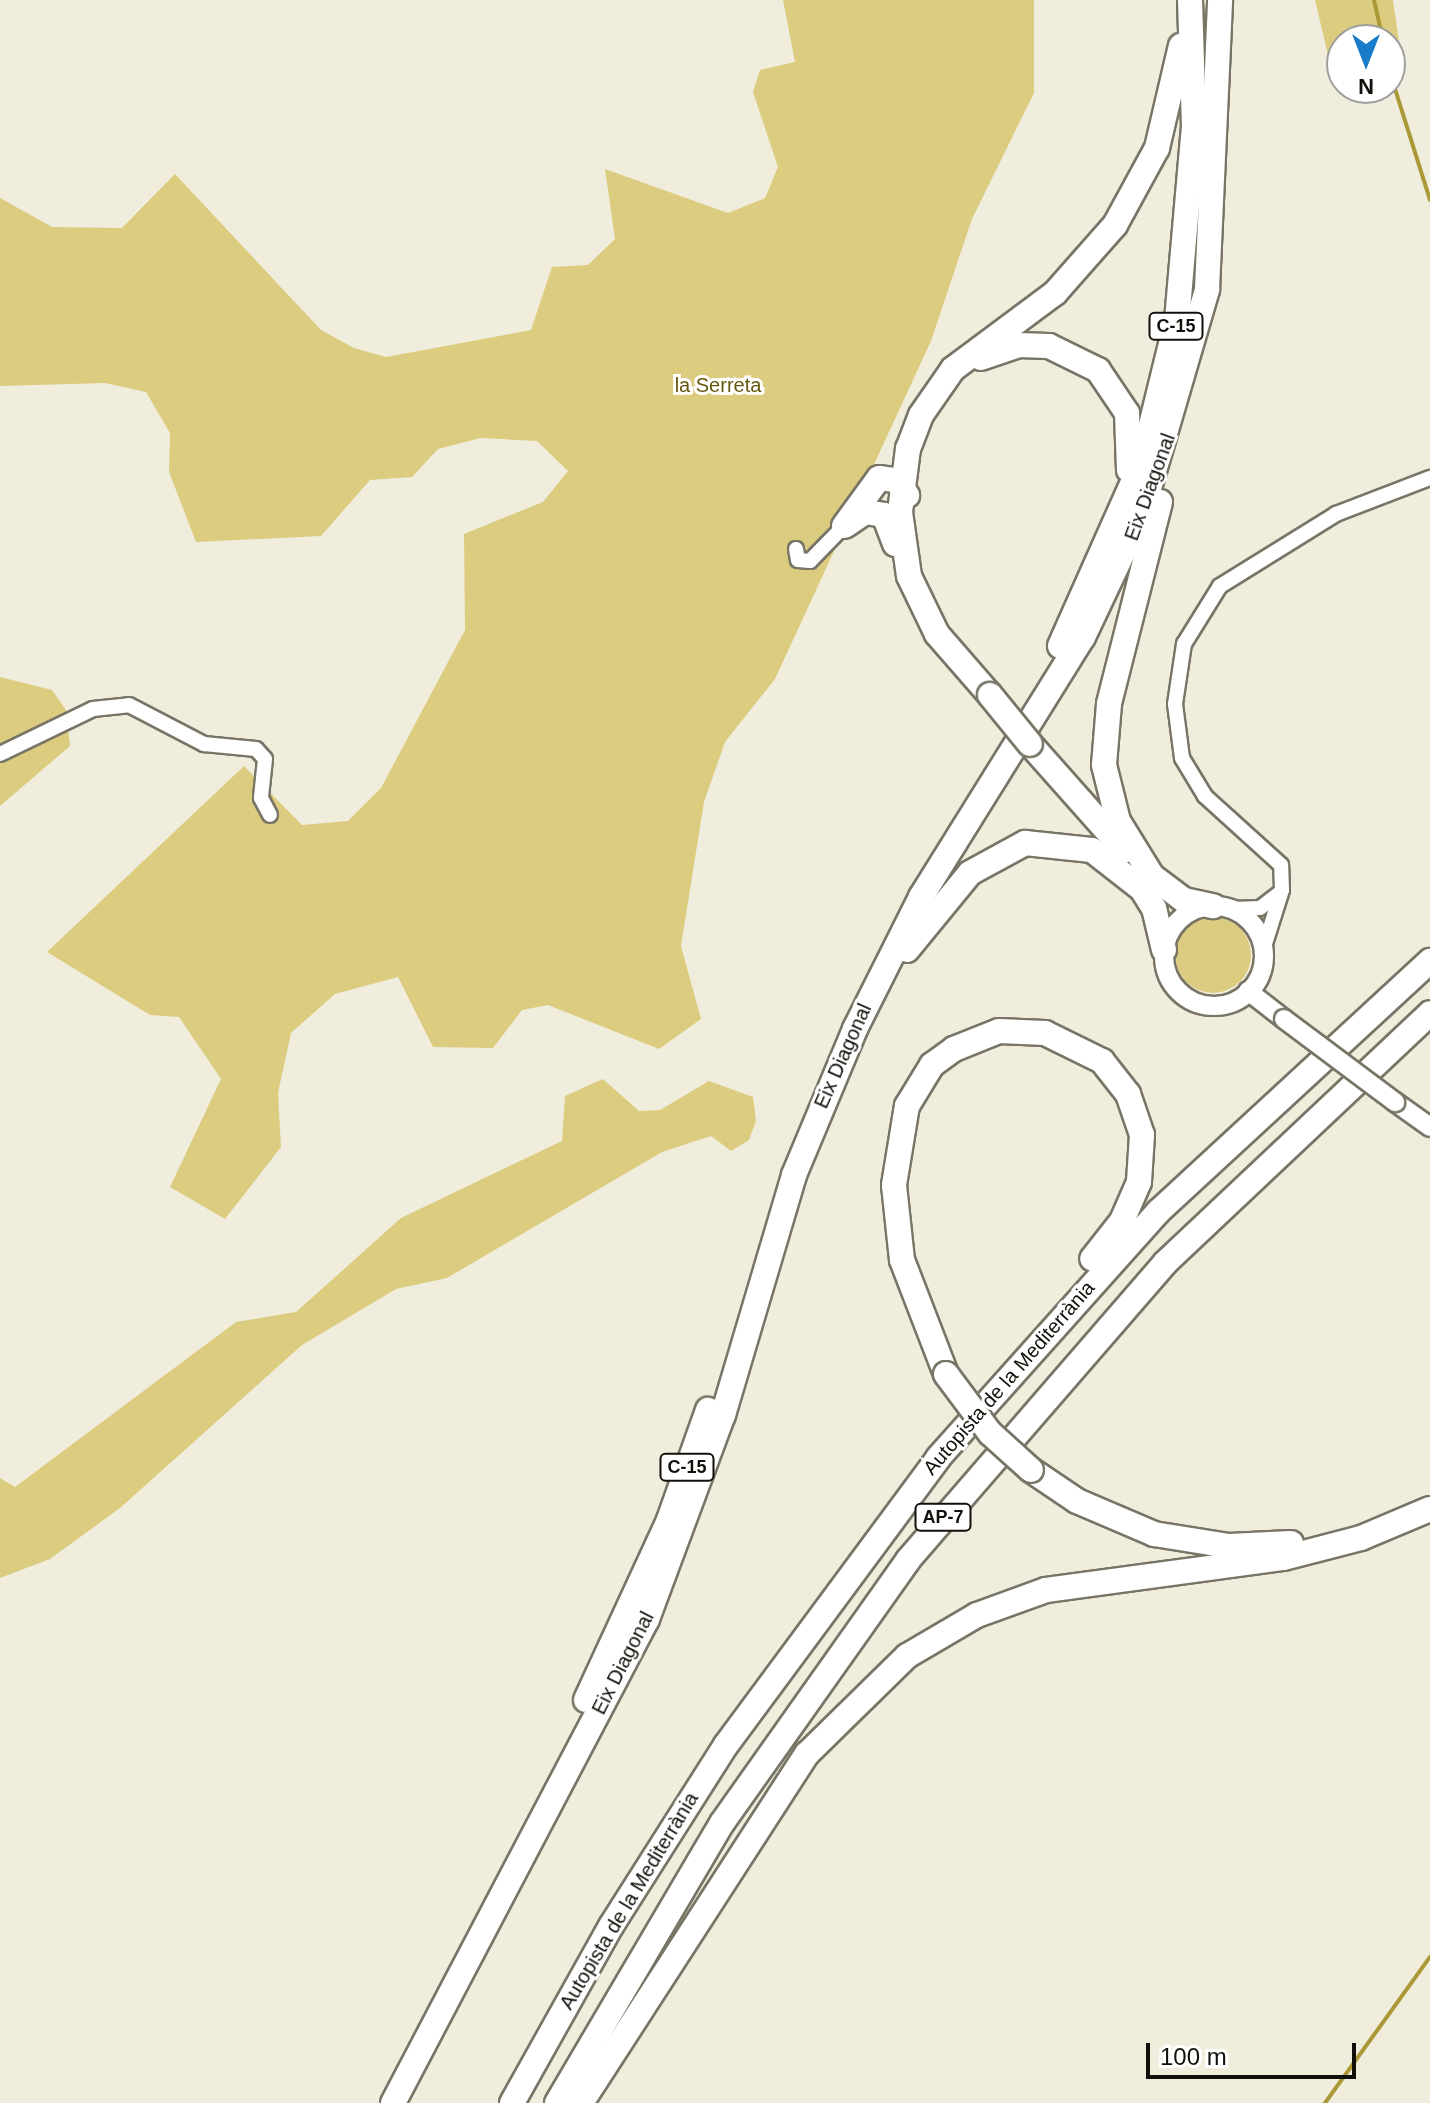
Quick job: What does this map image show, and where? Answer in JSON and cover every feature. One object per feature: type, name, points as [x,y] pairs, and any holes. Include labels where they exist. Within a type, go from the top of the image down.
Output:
[{"type":"highway","points":[[844,526],[869,485],[953,369],[1055,293],[1115,225],[1166,121],[1184,0]]},
{"type":"highway","name":"Eix Diagonal","points":[[376,2103],[605,1662],[669,1520],[821,1067],[1098,568],[1153,429],[1177,320],[1194,142],[1190,0]]},
{"type":"highway","name":"Eix Diagonal","points":[[393,2103],[647,1619],[723,1415],[794,1175],[855,1029],[921,897],[1113,579],[1154,484],[1203,316],[1218,148],[1220,0]]},
{"type":"highway","points":[[1164,950],[1147,883],[1111,803],[1104,736],[1203,316]]},
{"type":"highway","points":[[923,594],[916,492],[930,424],[967,369],[1018,345],[1049,346],[1087,362],[1127,413],[1130,466],[1098,568]]},
{"type":"highway","points":[[921,415],[902,484],[912,550],[923,594]]},
{"type":"highway","points":[[869,485],[885,477],[902,484]]},
{"type":"highway","points":[[844,526],[865,512],[889,519],[923,594],[990,695],[1147,883]]},
{"type":"highway","points":[[855,1029],[943,901],[1007,849],[1041,841],[1077,845],[1184,900],[1222,908]]},
{"type":"highway","name":"Autopista de la Mediterrània","points":[[512,2103],[648,1865],[767,1686],[938,1458],[1104,1269],[1239,1132],[1430,961]]},
{"type":"highway","name":"Autopista de la Mediterrània","points":[[557,2103],[722,1823],[917,1548],[1165,1263],[1430,1013]]},
{"type":"highway","points":[[767,1686],[864,1532],[1111,1238],[1132,1201],[1142,1135],[1128,1094],[1102,1061],[1065,1039],[1023,1030],[970,1040],[932,1065],[907,1106],[896,1156],[895,1218],[916,1310],[946,1374],[990,1433],[1031,1470],[1125,1524],[1229,1546],[1313,1540],[1430,1498]]},
{"type":"highway","points":[[581,2103],[807,1754],[847,1707],[907,1656],[977,1615],[1046,1590],[1284,1558],[1361,1538],[1430,1509]]},
{"type":"street","points":[[1282,890],[1260,908],[1222,908],[1187,914],[1164,950],[1173,984],[1193,1001],[1219,1006],[1248,991],[1282,890],[1277,856],[1205,796],[1182,758],[1175,704],[1184,644],[1220,586],[1336,514],[1430,478]]},
{"type":"street","points":[[796,549],[798,560],[810,561],[844,526]]},
{"type":"street","points":[[0,754],[93,709],[129,705],[204,744],[256,749],[265,759],[261,798],[270,815]]},
{"type":"street","points":[[1222,908],[1252,924],[1264,947]]},
{"type":"street","points":[[1248,991],[1430,1127]]},
{"type":"green space","name":"la Serreta","points":[[783,0],[1034,0],[1034,93],[972,219],[931,341],[775,679],[725,742],[704,802],[681,946],[701,1019],[659,1049],[548,1005],[522,1010],[493,1048],[433,1047],[398,977],[335,994],[291,1033],[278,1093],[281,1147],[225,1219],[170,1187],[221,1079],[179,1017],[150,1015],[47,952],[244,766],[302,825],[348,821],[381,788],[465,630],[464,534],[543,502],[568,471],[537,441],[481,438],[438,449],[412,477],[370,480],[321,536],[196,542],[169,472],[170,433],[146,392],[105,383],[0,386],[0,198],[52,227],[122,228],[175,174],[321,330],[354,348],[386,357],[531,330],[552,267],[588,265],[615,239],[605,169],[728,213],[765,198],[778,167],[753,92],[760,70],[795,62]]},
{"type":"green space","points":[[1315,0],[1393,0],[1397,24],[1326,24],[1326,46]]},
{"type":"green space","points":[[0,677],[52,690],[66,710],[70,746],[0,806]]},
{"type":"green space","points":[[1213,917],[1228,920],[1240,928],[1248,940],[1251,955],[1248,970],[1240,982],[1228,990],[1213,993],[1198,990],[1186,982],[1178,970],[1175,955],[1178,940],[1186,928],[1198,920]]},
{"type":"green space","points":[[603,1079],[639,1111],[660,1110],[709,1081],[753,1097],[756,1121],[749,1140],[731,1151],[711,1136],[662,1152],[447,1278],[396,1289],[302,1345],[120,1508],[50,1559],[0,1578],[0,1478],[15,1487],[236,1322],[296,1312],[401,1218],[562,1141],[565,1096]]},
{"type":"waterway","points":[[1374,0],[1379,24]]},
{"type":"waterway","points":[[1400,104],[1430,200]]},
{"type":"waterway","points":[[1325,2103],[1430,1957]]}]
